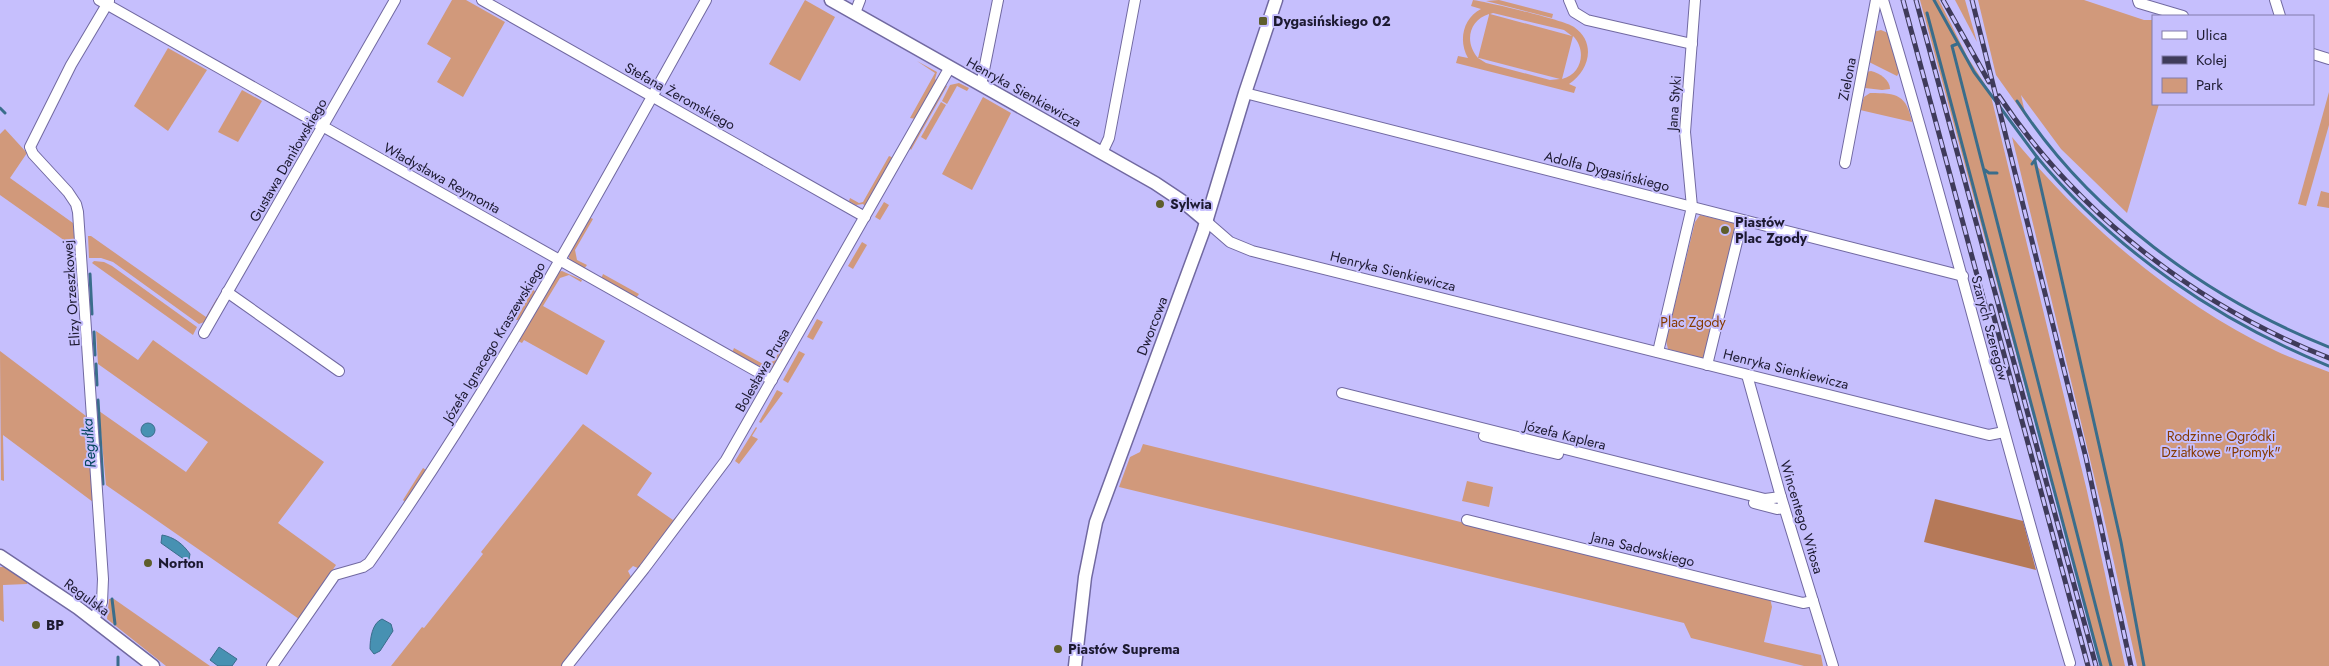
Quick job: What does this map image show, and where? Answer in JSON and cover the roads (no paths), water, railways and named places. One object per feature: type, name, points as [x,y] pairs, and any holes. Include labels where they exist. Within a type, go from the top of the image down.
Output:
[{"type":"street","name":"Gustawa Daniłowskiego","points":[[204,333],[395,0]]},
{"type":"street","name":"Stefana Żeromskiego","points":[[482,0],[865,218]]},
{"type":"street","name":"Józefa Ignacego Kraszewskiego","points":[[272,666],[335,575],[366,566],[371,560],[477,402],[560,260],[706,0]]},
{"type":"street","name":"Henryka Sienkiewicza","points":[[831,0],[1172,194],[1228,240],[1252,251],[1989,435],[2004,432]]},
{"type":"street","points":[[855,13],[860,0]]},
{"type":"street","points":[[981,85],[998,0]]},
{"type":"street","points":[[1102,153],[1109,138],[1135,0]]},
{"type":"street","name":"Dworcowa","points":[[1074,666],[1088,563],[1098,514],[1207,222],[1245,93],[1276,0]]},
{"type":"street","points":[[1569,0],[1574,12],[1587,20],[1692,44]]},
{"type":"street","name":"Jana Styki","points":[[1692,207],[1685,132],[1695,0]]},
{"type":"street","name":"Zielona","points":[[1845,163],[1876,0]]},
{"type":"street","name":"Szarych Szeregów","points":[[1882,0],[1963,276],[2004,432],[2070,663]]},
{"type":"street","points":[[2276,0],[2280,15]]},
{"type":"street","name":"Władysława Reymonta","points":[[105,2],[772,380]]},
{"type":"street","name":"Elizy Orzeszkowej","points":[[94,620],[102,602],[103,579],[78,212],[74,200],[33,154],[30,147],[105,2]]},
{"type":"street","points":[[2139,2],[2180,15]]},
{"type":"street","points":[[2314,54],[2329,59]]},
{"type":"street","name":"Bolesława Prusa","points":[[567,666],[720,469],[950,67]]},
{"type":"street","name":"Adolfa Dygasińskiego","points":[[1245,93],[1963,276]]},
{"type":"street","points":[[1658,352],[1692,207]]},
{"type":"street","points":[[1707,365],[1742,221]]},
{"type":"street","points":[[228,292],[339,371]]},
{"type":"street","name":"Wincentego Witosa","points":[[1746,374],[1784,508],[1833,666]]},
{"type":"street","name":"Józefa Kaplera","points":[[1342,392],[1765,499],[1781,497]]},
{"type":"street","name":"Józefa Kaplera","points":[[1484,436],[1772,508],[1784,508]]},
{"type":"street","name":"Jana Sadowskiego","points":[[1467,520],[1804,603],[1813,601]]},
{"type":"street","name":"Regulska","points":[[0,556],[94,620],[153,666]]},
{"type":"water","points":[[148,423],[153,425],[155,430],[153,435],[148,437],[143,435],[141,430],[143,425]]},
{"type":"water","points":[[162,535],[170,537],[181,544],[190,554],[189,560],[185,560],[161,543]]},
{"type":"water","points":[[382,619],[391,624],[393,631],[380,651],[374,654],[370,649],[371,636],[376,624]]},
{"type":"water","points":[[219,647],[237,659],[232,666],[218,666],[210,660]]},
{"type":"waterway","points":[[1934,0],[1974,72],[2037,157]]},
{"type":"waterway","points":[[1927,13],[2101,666]]},
{"type":"waterway","points":[[1957,44],[1952,46],[2111,666]]},
{"type":"waterway","points":[[2017,101],[2046,141],[2078,179],[2115,215],[2154,247],[2196,277],[2239,304],[2329,347]]},
{"type":"waterway","name":"Regułka","points":[[0,108],[5,113]]},
{"type":"waterway","points":[[2032,164],[2037,157],[2067,191],[2100,223],[2170,280],[2208,305],[2247,327],[2329,366]]},
{"type":"waterway","points":[[2035,161],[2121,542],[2144,666]]},
{"type":"waterway","points":[[1985,170],[1989,173],[1997,173]]},
{"type":"waterway","name":"Regułka","points":[[90,274],[92,314]]},
{"type":"waterway","name":"Regułka","points":[[94,332],[95,355]]},
{"type":"waterway","name":"Regułka","points":[[96,364],[97,385]]},
{"type":"waterway","name":"Regułka","points":[[98,400],[103,484]]},
{"type":"waterway","name":"Regułka","points":[[112,599],[115,624]]},
{"type":"waterway","name":"Regułka","points":[[118,657],[118,666]]},
{"type":"railway","points":[[1903,0],[1988,316]]},
{"type":"railway","points":[[1916,0],[2096,666]]},
{"type":"railway","points":[[1943,0],[1989,82]]},
{"type":"railway","points":[[1972,0],[2086,458],[2131,666]]},
{"type":"railway","points":[[1999,96],[2030,139],[2065,180],[2103,217],[2144,252],[2187,284],[2233,312],[2280,337],[2329,358]]},
{"type":"railway","points":[[1991,306],[2088,666]]},
{"type":"place","name":"Dygasińskiego 02","points":[[1263,21]]},
{"type":"place","name":"Sylwia","points":[[1160,204]]},
{"type":"place","name":"Piastów Plac Zgody","points":[[1725,230]]},
{"type":"place","name":"Norton","points":[[148,563]]},
{"type":"place","name":"BP","points":[[36,625]]},
{"type":"place","name":"Piastów Suprema","points":[[1058,649]]},
{"type":"park label","name":"Plac Zgody","points":[[1693,322]]},
{"type":"park label","name":"Rodzinne Ogródki Działkowe \"Promyk\"","points":[[2221,444]]}]
